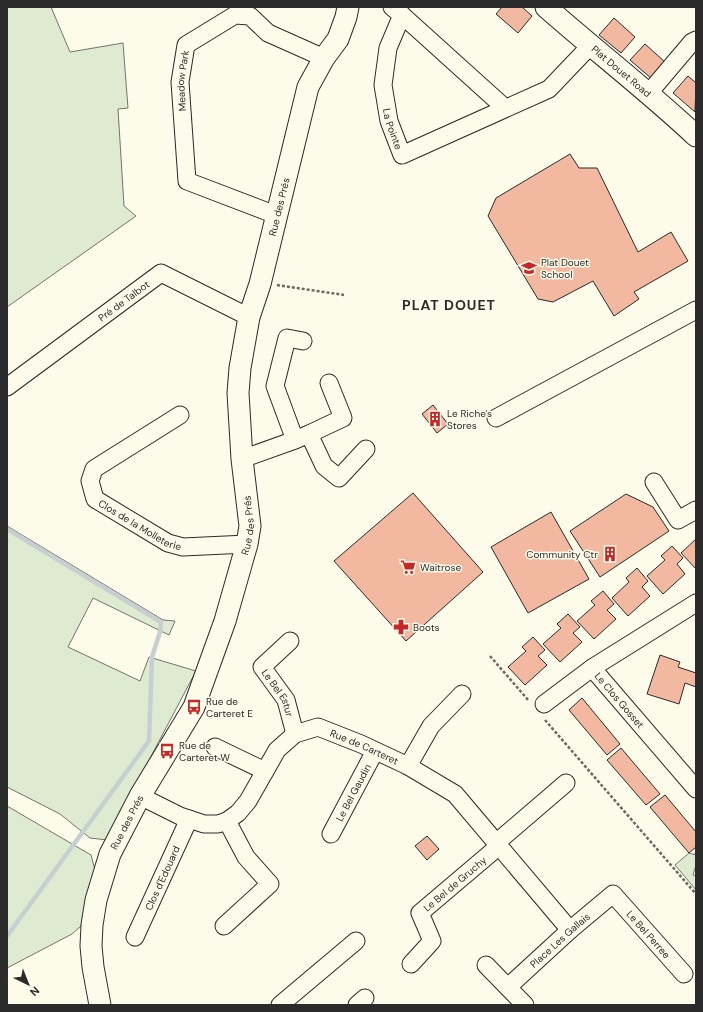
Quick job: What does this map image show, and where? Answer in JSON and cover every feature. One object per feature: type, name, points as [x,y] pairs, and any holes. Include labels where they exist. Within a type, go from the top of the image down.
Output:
[{"type":"main road","name":"Rue des Prés","points":[[100,1005],[93,967],[91,946],[92,925],[96,900],[110,854],[140,796],[194,707],[225,621],[247,544],[250,526],[242,459],[238,393],[240,368],[249,317],[260,284],[308,87],[324,58],[338,39],[348,7]]},
{"type":"main road","name":"Plat Douet Road","points":[[546,7],[590,46],[675,116],[696,136]]},
{"type":"street","name":"La Pointe","points":[[505,108],[397,11],[388,48],[384,85],[389,121],[402,155],[549,89],[590,46]]},
{"type":"street","name":"Meadow Park","points":[[276,215],[187,181],[180,82],[186,45],[235,15],[243,15],[250,16],[268,33],[324,58]]},
{"type":"street","points":[[648,94],[692,42],[696,40]]},
{"type":"street","name":"Pré de Talbot","points":[[7,387],[161,273],[249,317]]},
{"type":"street","points":[[496,418],[696,310]]},
{"type":"street","points":[[303,341],[287,338],[275,386],[302,437],[324,466],[339,478],[366,449]]},
{"type":"street","points":[[242,459],[302,437],[343,418],[329,383]]},
{"type":"street","name":"Clos de la Molleterie","points":[[180,415],[94,469],[90,481],[95,499],[168,543],[183,547],[247,544]]},
{"type":"street","points":[[654,482],[678,520],[696,510]]},
{"type":"street","name":"Le Clos Gosset","points":[[696,603],[592,668],[696,789]]},
{"type":"street","name":"Le Bel Estur","points":[[290,641],[262,667],[286,700],[295,734]]},
{"type":"street","points":[[539,708],[592,668]]},
{"type":"street","points":[[408,766],[431,726],[462,694]]},
{"type":"street","name":"Rue de Carteret","points":[[227,822],[238,813],[248,801],[277,750],[295,734],[318,727],[408,766],[455,794],[570,930]]},
{"type":"street","points":[[215,747],[265,771]]},
{"type":"street","name":"Le Bel Gaudin","points":[[331,834],[375,751]]},
{"type":"street","points":[[498,844],[566,783]]},
{"type":"street","points":[[140,796],[189,819],[204,824],[218,824],[227,822],[246,858],[270,884],[224,926]]},
{"type":"street","name":"Clos d'Edouard","points":[[135,937],[189,819]]},
{"type":"street","name":"Le Bel de Gruchy","points":[[411,964],[432,941],[420,913],[498,844]]},
{"type":"street","name":"Place Les Gallais","points":[[508,987],[570,930],[613,894]]},
{"type":"street","name":"Le Bel Perree","points":[[613,894],[684,974]]},
{"type":"street","points":[[280,1005],[356,941]]},
{"type":"street","points":[[486,965],[525,1005]]},
{"type":"path","points":[[260,284],[290,286],[344,295]]},
{"type":"path","points":[[490,656],[539,708],[696,894]]},
{"type":"green space","points":[[7,7],[51,7],[70,52],[123,43],[128,108],[118,109],[124,206],[136,216],[7,307]]},
{"type":"green space","points":[[7,526],[163,620],[175,621],[169,635],[93,598],[68,647],[140,681],[149,657],[196,671],[107,840],[90,838],[60,814],[7,787]]},
{"type":"green space","points":[[7,806],[91,855],[95,870],[81,926],[72,934],[7,968]]},
{"type":"green space","points":[[689,853],[696,855],[696,865],[693,875],[696,876],[696,890],[675,865]]},
{"type":"building","points":[[502,7],[522,7],[532,16],[518,33],[496,14]]},
{"type":"building","points":[[614,18],[635,37],[621,53],[599,35]]},
{"type":"building","points":[[645,44],[666,63],[652,79],[630,60]]},
{"type":"building","points":[[688,76],[696,83],[695,112],[673,93]]},
{"type":"building","points":[[570,154],[579,168],[597,168],[638,252],[671,232],[688,261],[634,292],[639,299],[614,316],[593,281],[553,302],[538,299],[488,216],[496,198]]},
{"type":"building","name":"Le Riche's Stores","points":[[433,405],[448,424],[437,433],[422,414]]},
{"type":"building","name":"Waitrose","points":[[413,493],[483,572],[406,641],[334,561]]},
{"type":"building","name":"Community Ctr","points":[[626,494],[653,507],[669,531],[600,577],[570,531]]},
{"type":"building","points":[[551,512],[589,579],[528,613],[491,547]]},
{"type":"building","points":[[696,539],[696,569],[681,553]]},
{"type":"building","points":[[672,546],[683,558],[677,564],[685,574],[663,594],[647,576],[665,560],[661,556]]},
{"type":"building","points":[[637,568],[648,581],[642,587],[650,596],[628,616],[612,598],[629,582],[626,578]]},
{"type":"building","points":[[603,591],[614,604],[607,610],[616,619],[594,639],[577,621],[595,605],[591,601]]},
{"type":"building","points":[[568,614],[580,627],[573,633],[582,642],[560,662],[543,644],[561,628],[557,624]]},
{"type":"building","points":[[533,637],[545,650],[538,656],[547,665],[525,685],[508,667],[526,651],[522,647]]},
{"type":"building","points":[[660,655],[680,662],[678,667],[696,673],[696,687],[685,683],[679,704],[647,694]]},
{"type":"building","points":[[582,698],[620,744],[607,755],[569,710]]},
{"type":"building","points":[[621,748],[660,794],[646,805],[607,760]]},
{"type":"building","points":[[665,795],[696,832],[696,847],[689,853],[650,807]]},
{"type":"building","points":[[427,836],[439,849],[427,860],[415,846]]},
{"type":"waterway","points":[[7,529],[161,622],[160,632],[152,657],[149,741],[7,936]]},
{"type":"place","name":"Plat Douet School","points":[[529,268]]},
{"type":"place","name":"Le Riche's Stores","points":[[435,419]]},
{"type":"place","name":"Community Ctr","points":[[610,554]]},
{"type":"place","name":"Waitrose","points":[[408,567]]},
{"type":"place","name":"Boots","points":[[401,627]]},
{"type":"place","name":"Rue de Carteret E","points":[[194,707]]},
{"type":"place","name":"Rue de Carteret W","points":[[167,751]]},
{"type":"district","name":"PLAT DOUET","points":[[449,305]]}]
